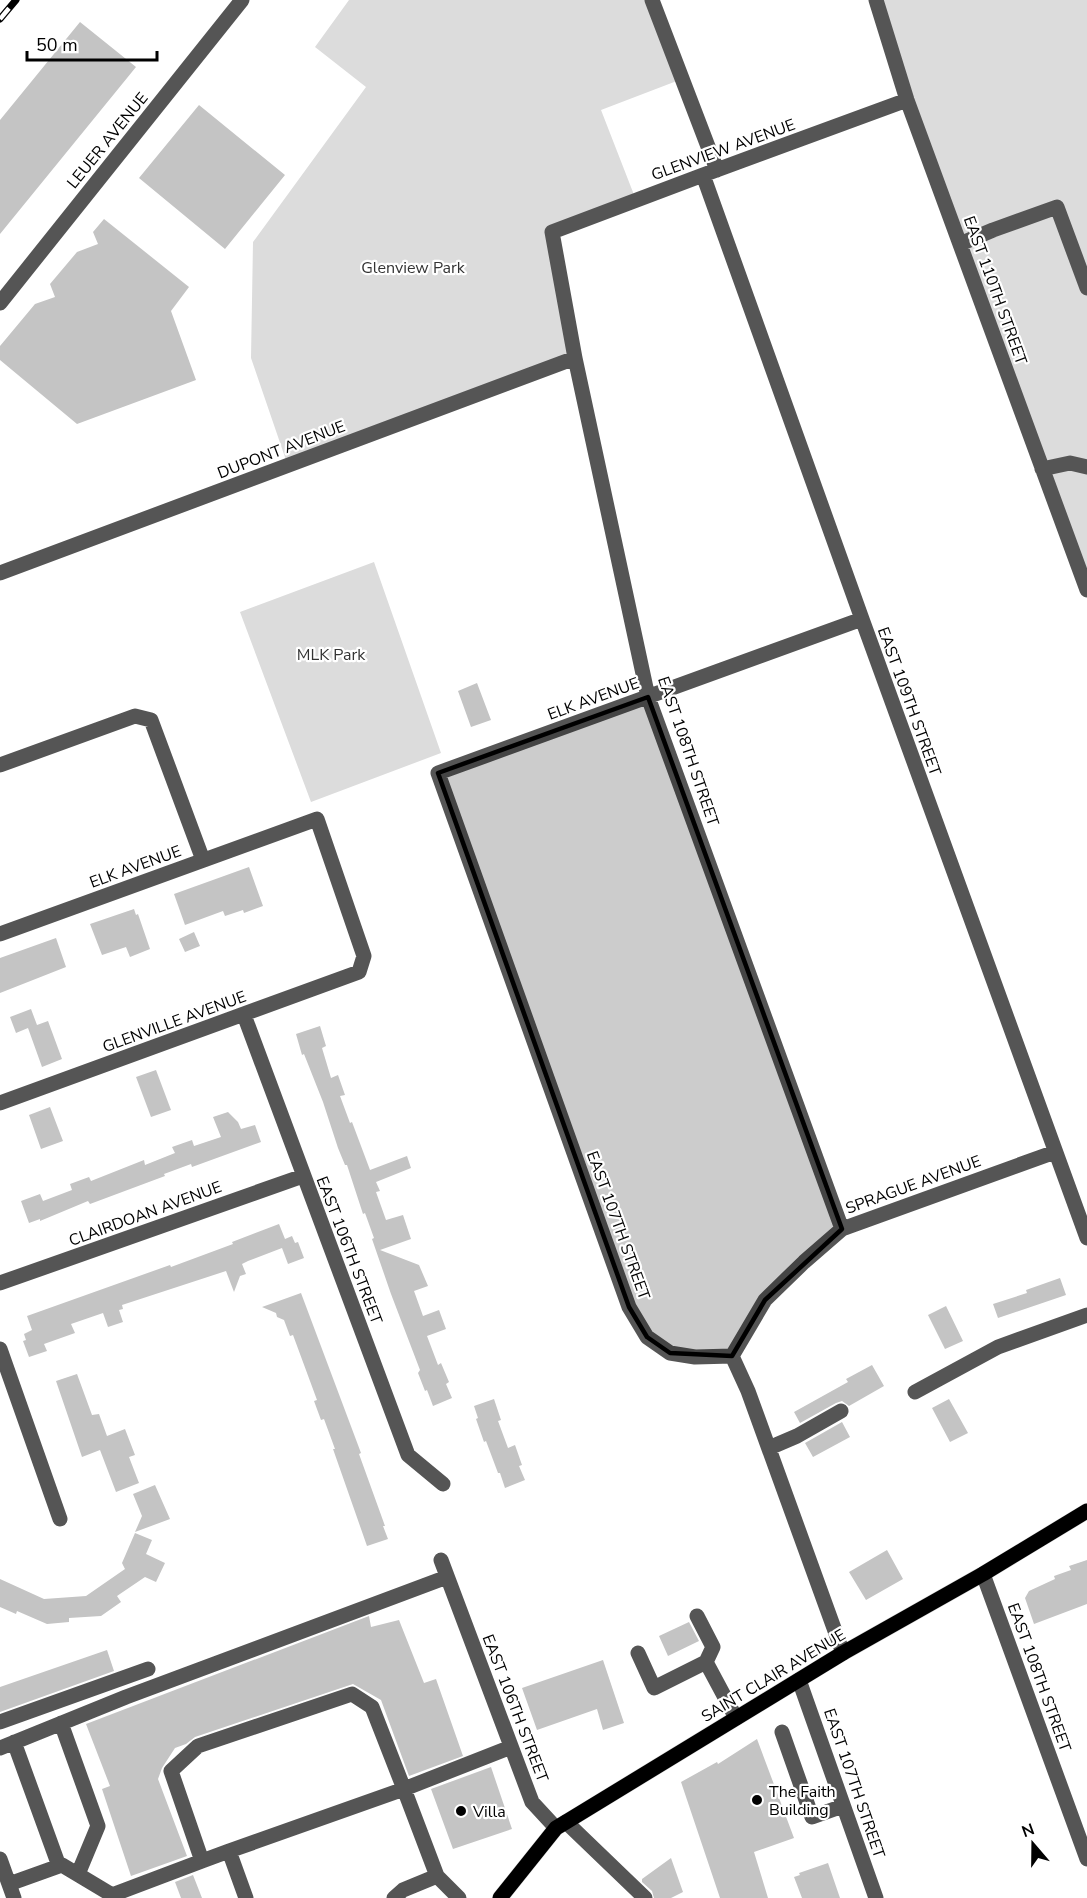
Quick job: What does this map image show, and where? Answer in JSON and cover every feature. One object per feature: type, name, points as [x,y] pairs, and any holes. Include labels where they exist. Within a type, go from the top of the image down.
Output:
[{"type":"main road","name":"SAINT CLAIR AVENUE","points":[[500,1898],[561,1825],[843,1653],[983,1574],[1087,1511]]},
{"type":"street","name":"LEUER AVENUE","points":[[0,303],[242,0]]},
{"type":"street","name":"EAST 109TH STREET","points":[[652,0],[862,619],[1087,1238]]},
{"type":"street","name":"EAST 110TH STREET","points":[[876,0],[908,100],[1087,587]]},
{"type":"street","name":"GLENVIEW AVENUE","points":[[552,232],[908,100]]},
{"type":"street","points":[[960,244],[1057,207],[1087,288]]},
{"type":"street","name":"EAST 108TH STREET","points":[[552,232],[575,358],[648,697],[842,1229]]},
{"type":"street","name":"DUPONT AVENUE","points":[[0,573],[575,358]]},
{"type":"street","points":[[1042,469],[1070,463],[1087,467]]},
{"type":"street","name":"ELK AVENUE","points":[[438,774],[862,619]]},
{"type":"street","points":[[0,765],[135,716],[151,720],[204,860]]},
{"type":"street","name":"EAST 107TH STREET","points":[[438,774],[629,1307],[647,1337],[670,1353],[695,1357],[732,1356]]},
{"type":"street","name":"ELK AVENUE","points":[[0,934],[317,819],[364,956],[359,972]]},
{"type":"street","name":"GLENVILLE AVENUE","points":[[0,1103],[359,972]]},
{"type":"street","name":"EAST 106TH STREET","points":[[244,1015],[408,1455],[443,1484]]},
{"type":"street","name":"SPRAGUE AVENUE","points":[[732,1356],[765,1300],[842,1229],[1055,1152]]},
{"type":"street","name":"CLAIRDOAN AVENUE","points":[[0,1283],[303,1176]]},
{"type":"street","points":[[915,1392],[998,1347],[1087,1314]]},
{"type":"street","points":[[0,1348],[60,1519]]},
{"type":"street","points":[[732,1356],[748,1391],[843,1653]]},
{"type":"street","points":[[769,1448],[797,1436],[841,1411]]},
{"type":"street","name":"EAST 106TH STREET","points":[[441,1560],[532,1802],[645,1898]]},
{"type":"street","name":"EAST 108TH STREET","points":[[983,1574],[1087,1859]]},
{"type":"street","points":[[59,1866],[7,1745],[126,1697],[447,1577]]},
{"type":"street","points":[[638,1653],[654,1688],[706,1662],[713,1647],[697,1616]]},
{"type":"street","points":[[706,1662],[736,1718]]},
{"type":"street","points":[[0,1722],[148,1669]]},
{"type":"street","name":"EAST 107TH STREET","points":[[799,1680],[876,1898]]},
{"type":"street","points":[[202,1861],[171,1771],[198,1746],[352,1694],[372,1707],[404,1789],[431,1878],[459,1898]]},
{"type":"street","points":[[61,1723],[98,1826],[78,1875]]},
{"type":"street","points":[[782,1732],[812,1817],[843,1806]]},
{"type":"street","points":[[0,1859],[11,1891],[62,1865],[112,1895],[404,1789],[511,1747]]},
{"type":"street","points":[[229,1851],[246,1898]]},
{"type":"street","points":[[394,1898],[403,1890],[431,1878]]},
{"type":"street","points":[[416,1898],[431,1878]]},
{"type":"highlighted area","points":[[648,697],[842,1229],[765,1300],[732,1356],[670,1353],[647,1337],[629,1307],[438,773]]},
{"type":"green space","name":"Glenview Park","points":[[349,0],[653,0],[682,79],[601,110],[636,200],[551,234],[575,358],[288,466],[251,358],[253,242],[366,87],[315,47]]},
{"type":"green space","points":[[876,0],[1087,0],[1087,590]]},
{"type":"green space","name":"MLK Park","points":[[374,562],[441,753],[311,802],[240,612]]},
{"type":"building","points":[[80,22],[136,67],[0,234],[0,120]]},
{"type":"building","points":[[199,105],[285,175],[225,249],[139,178]]},
{"type":"building","points":[[104,219],[189,287],[171,311],[196,380],[77,424],[0,360],[0,346],[35,304],[55,297],[50,284],[77,252],[98,244],[93,232]]},
{"type":"building","points":[[477,683],[491,720],[471,727],[458,691]]},
{"type":"building","points":[[249,867],[263,906],[244,913],[243,910],[225,916],[223,911],[185,925],[174,894]]},
{"type":"building","points":[[134,909],[136,915],[138,914],[150,949],[130,957],[126,947],[102,955],[90,924]]},
{"type":"building","points":[[194,932],[200,946],[185,952],[179,939]]},
{"type":"building","points":[[56,938],[66,967],[0,993],[0,958]]},
{"type":"building","points":[[31,1009],[37,1025],[48,1021],[62,1059],[42,1067],[28,1028],[16,1033],[10,1017]]},
{"type":"building","points":[[320,1026],[326,1046],[322,1048],[331,1078],[338,1075],[345,1095],[340,1096],[370,1170],[407,1156],[411,1168],[376,1182],[380,1191],[376,1192],[386,1220],[403,1215],[411,1239],[380,1250],[419,1265],[428,1286],[414,1291],[423,1316],[439,1310],[446,1329],[427,1336],[438,1365],[441,1363],[449,1382],[446,1384],[452,1398],[433,1406],[418,1373],[420,1370],[391,1294],[365,1213],[363,1214],[347,1165],[338,1148],[304,1054],[302,1055],[296,1034]]},
{"type":"building","points":[[156,1070],[171,1110],[151,1117],[136,1077]]},
{"type":"building","points":[[50,1107],[63,1141],[41,1149],[29,1115]]},
{"type":"building","points":[[228,1112],[238,1122],[241,1129],[255,1125],[261,1142],[192,1167],[191,1164],[90,1204],[88,1201],[40,1221],[40,1219],[29,1223],[21,1201],[40,1194],[43,1201],[72,1190],[70,1184],[89,1177],[91,1181],[144,1160],[145,1165],[175,1153],[172,1147],[192,1140],[194,1146],[221,1137],[213,1117]]},
{"type":"building","points":[[279,1224],[285,1239],[292,1236],[295,1243],[298,1242],[304,1258],[288,1264],[282,1248],[248,1261],[242,1264],[246,1274],[240,1276],[234,1292],[226,1271],[122,1305],[123,1309],[119,1310],[123,1322],[108,1327],[103,1313],[71,1324],[75,1333],[44,1344],[47,1351],[29,1357],[23,1341],[26,1340],[24,1334],[32,1330],[27,1316],[170,1265],[171,1267]]},
{"type":"building","points":[[1060,1278],[1066,1295],[998,1318],[993,1304],[1027,1293],[1026,1290]]},
{"type":"building","points":[[301,1293],[361,1453],[359,1454],[385,1526],[383,1526],[388,1539],[367,1546],[333,1449],[335,1449],[324,1419],[321,1420],[314,1401],[317,1400],[293,1335],[290,1336],[284,1320],[277,1317],[276,1313],[262,1307]]},
{"type":"building","points":[[946,1306],[963,1341],[945,1349],[928,1315]]},
{"type":"building","points":[[872,1365],[884,1386],[849,1406],[842,1401],[836,1403],[800,1423],[794,1412],[848,1382],[846,1379]]},
{"type":"building","points":[[77,1374],[92,1415],[99,1414],[107,1436],[125,1429],[135,1455],[129,1457],[139,1483],[116,1492],[100,1450],[82,1457],[56,1381]]},
{"type":"building","points":[[494,1399],[501,1420],[498,1421],[508,1448],[515,1445],[522,1465],[519,1466],[525,1480],[505,1488],[486,1441],[484,1442],[474,1406]]},
{"type":"building","points":[[949,1399],[968,1433],[950,1442],[932,1408]]},
{"type":"building","points":[[842,1422],[850,1437],[813,1457],[805,1443]]},
{"type":"building","points":[[155,1485],[170,1519],[135,1532],[142,1516],[133,1494]]},
{"type":"building","points":[[135,1533],[152,1540],[146,1554],[165,1563],[156,1582],[145,1577],[117,1596],[121,1602],[101,1616],[69,1618],[69,1622],[47,1624],[17,1611],[16,1614],[0,1607],[0,1579],[44,1599],[86,1596],[125,1569],[122,1563]]},
{"type":"building","points":[[887,1550],[903,1579],[866,1600],[849,1572]]},
{"type":"building","points":[[1087,1560],[1087,1604],[1034,1624],[1025,1598],[1029,1591],[1055,1579],[1054,1576],[1071,1570],[1069,1566]]},
{"type":"building","points":[[369,1616],[371,1627],[399,1620],[424,1683],[436,1679],[463,1756],[409,1776],[381,1700],[353,1684],[195,1737],[175,1748],[158,1779],[187,1856],[131,1876],[102,1789],[110,1786],[86,1724]]},
{"type":"building","points":[[689,1622],[699,1641],[668,1656],[659,1636]]},
{"type":"building","points":[[107,1650],[114,1671],[0,1712],[0,1687]]},
{"type":"building","points":[[603,1660],[624,1723],[603,1730],[597,1709],[537,1730],[522,1688]]},
{"type":"building","points":[[757,1739],[794,1838],[754,1852],[768,1898],[720,1898],[681,1782],[717,1762],[718,1764]]},
{"type":"building","points":[[491,1767],[512,1829],[453,1849],[431,1789]]},
{"type":"building","points":[[671,1858],[683,1892],[671,1898],[654,1898],[652,1891],[642,1882],[642,1879]]},
{"type":"building","points":[[828,1863],[840,1898],[802,1898],[794,1877]]},
{"type":"building","points":[[193,1875],[202,1898],[181,1898],[175,1882]]},
{"type":"railway","points":[[0,19],[16,0]]},
{"type":"place","name":"The Faith Building","points":[[757,1800]]},
{"type":"place","name":"Villa","points":[[461,1811]]}]
